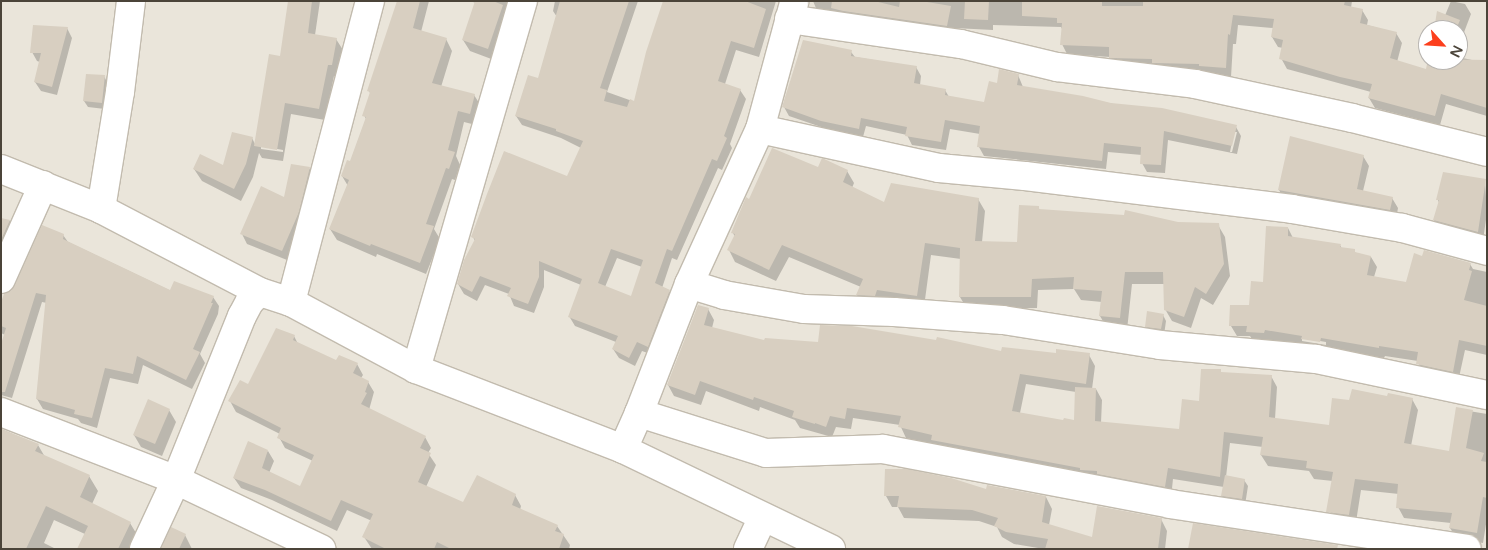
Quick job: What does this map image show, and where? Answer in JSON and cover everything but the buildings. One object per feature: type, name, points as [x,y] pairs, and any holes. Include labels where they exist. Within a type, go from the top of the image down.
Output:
[{"type":"street","points":[[101,209],[120,92],[131,1]]},
{"type":"street","points":[[290,302],[370,1]]},
{"type":"street","points":[[416,369],[523,1]]},
{"type":"street","points":[[622,449],[639,412],[689,284],[760,129],[792,10],[834,24],[961,44],[1057,67],[1195,84],[1352,118],[1487,152]]},
{"type":"street","points":[[760,129],[939,168],[1025,176],[1292,209],[1402,228],[1487,251]]},
{"type":"street","points":[[1,169],[101,209],[260,292],[290,302],[416,369],[622,449],[832,549]]},
{"type":"street","points":[[1,279],[43,185]]},
{"type":"street","points":[[689,284],[724,295],[804,309],[894,312],[1003,320],[1160,345],[1316,359],[1487,394]]},
{"type":"street","points":[[144,549],[176,480],[242,316],[250,301],[260,292]]},
{"type":"street","points":[[1,412],[176,480],[321,549]]},
{"type":"street","points":[[639,412],[766,453],[883,449],[1170,504],[1467,549]]},
{"type":"street","points":[[748,549],[763,517]]},
{"type":"shaded area","points":[[1,1],[1487,1],[1487,549],[1,549]]}]
